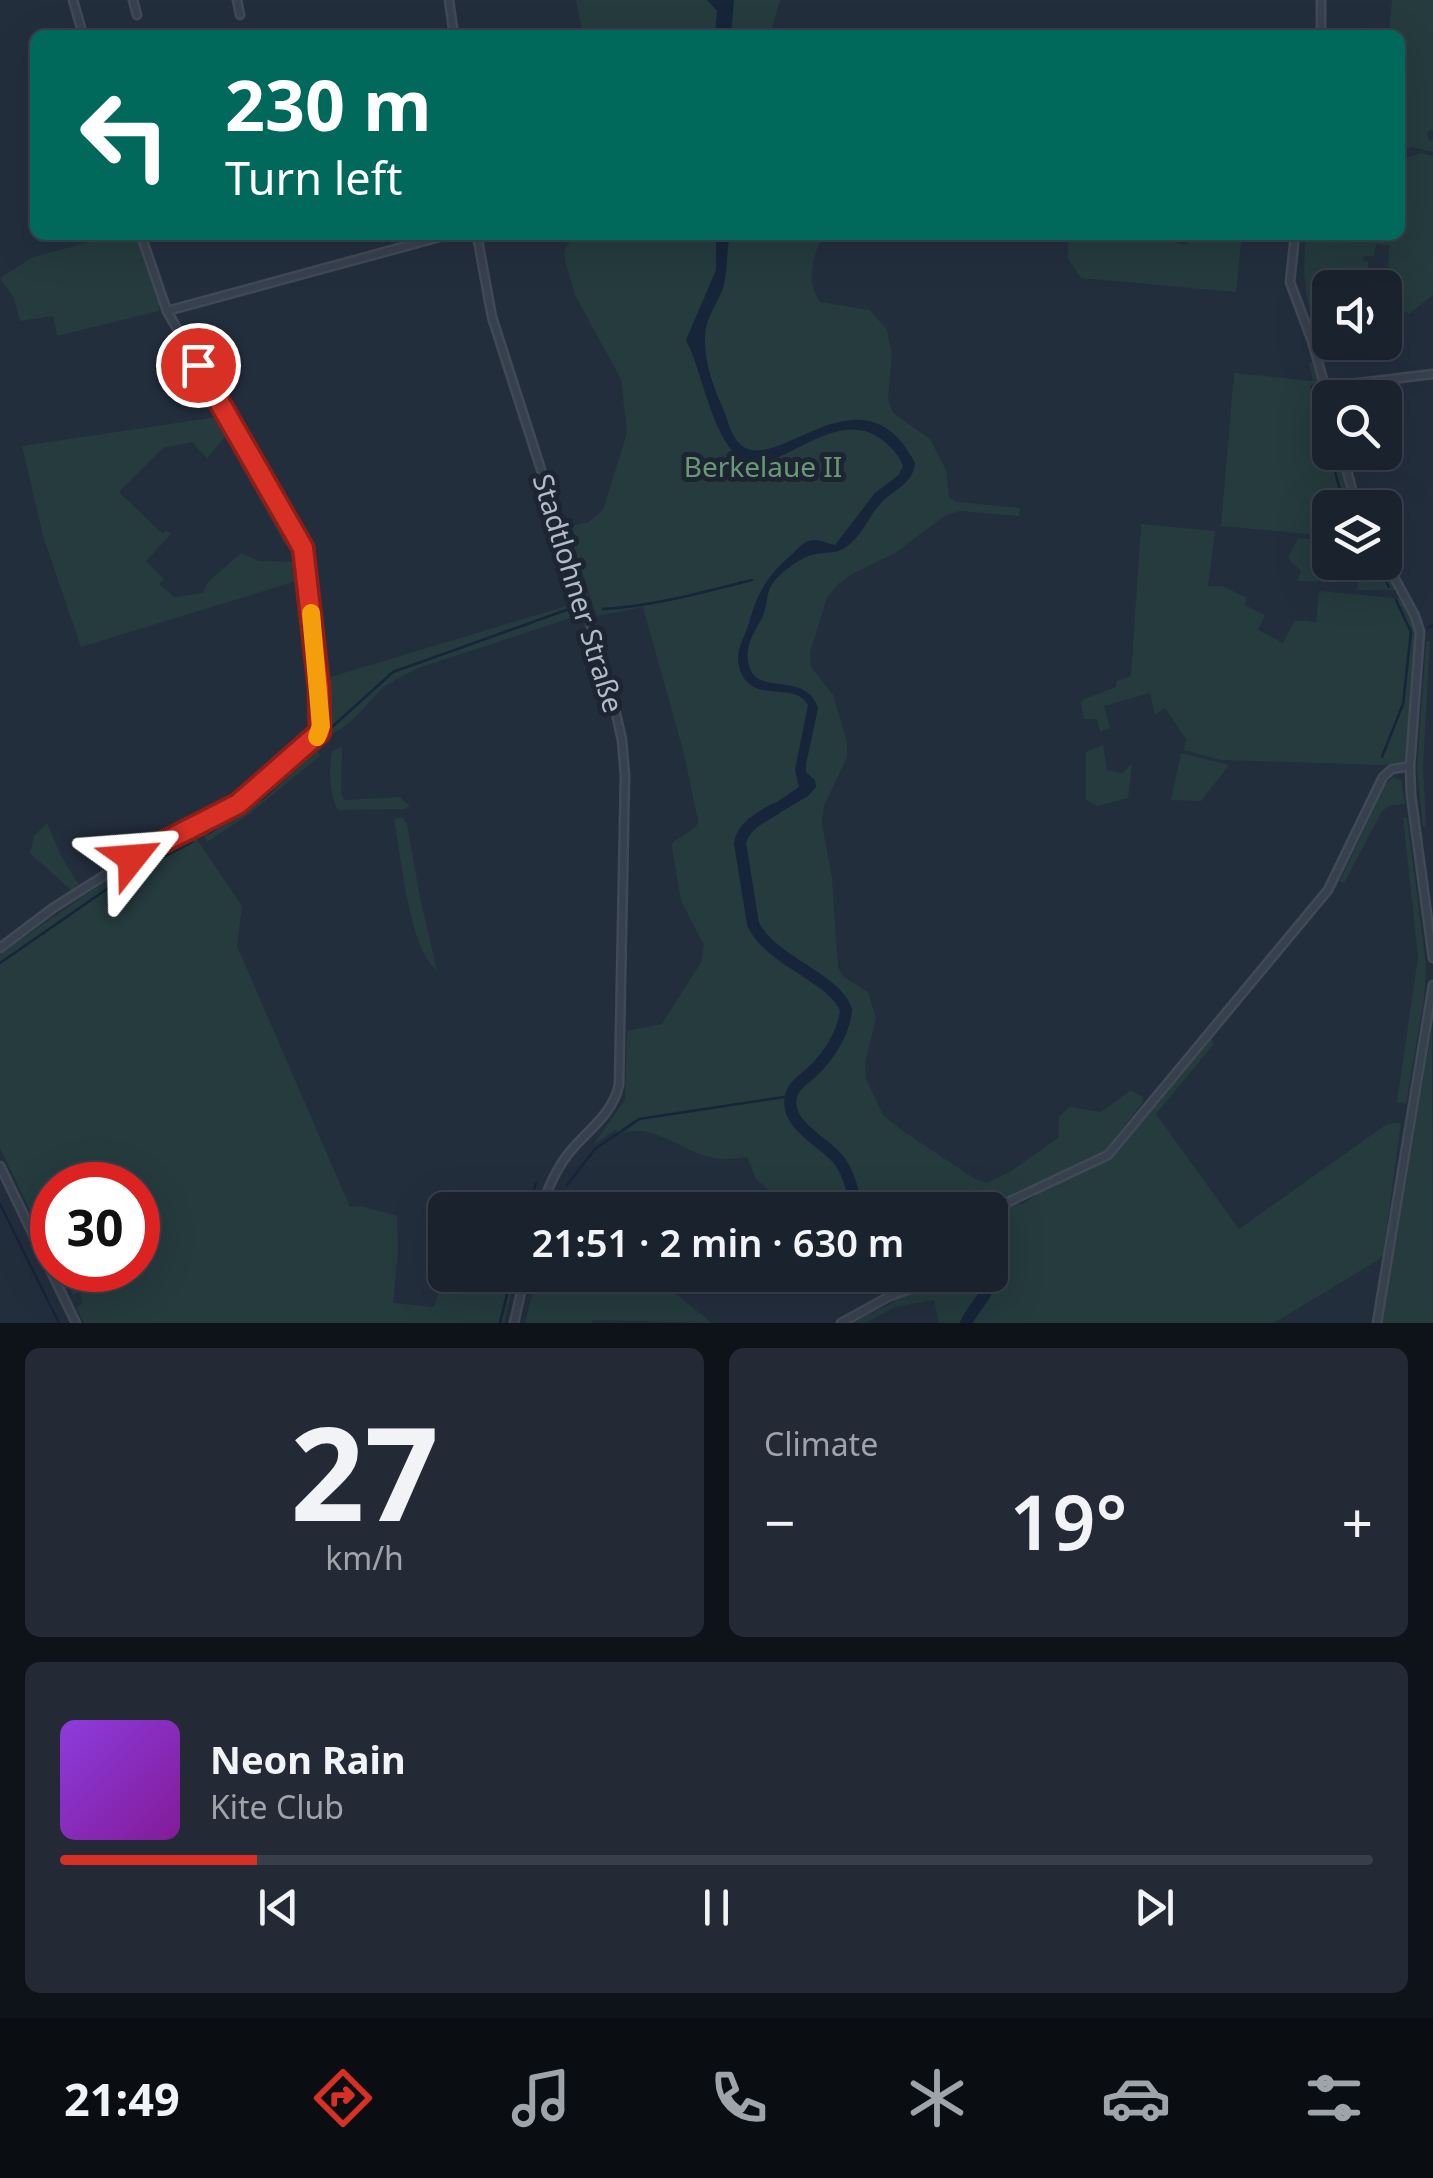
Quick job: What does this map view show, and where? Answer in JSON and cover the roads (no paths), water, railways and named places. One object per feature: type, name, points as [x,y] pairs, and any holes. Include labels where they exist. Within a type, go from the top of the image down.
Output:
[{"type":"street","points":[[73,0],[82,30]]},
{"type":"street","points":[[133,0],[136,16]]},
{"type":"street","points":[[237,0],[240,14]]},
{"type":"street","points":[[449,0],[453,30]]},
{"type":"street","points":[[1321,0],[1321,30]]},
{"type":"street","points":[[0,948],[132,858],[238,804],[320,732],[303,548],[167,312],[144,240]]},
{"type":"street","points":[[167,312],[429,240]]},
{"type":"street","name":"Stadtlohner Straße","points":[[478,240],[492,317],[608,678],[618,717],[624,775],[620,1072],[616,1100],[560,1165],[549,1192]]},
{"type":"street","points":[[1294,240],[1290,282],[1324,380]]},
{"type":"street","points":[[1384,380],[1433,374]]},
{"type":"street","points":[[1396,580],[1420,632],[1411,795],[1432,927],[1433,958]]},
{"type":"street","points":[[1008,1202],[1108,1155],[1328,890],[1382,777],[1392,769],[1410,766]]},
{"type":"street","points":[[1377,1323],[1433,986]]},
{"type":"street","points":[[0,1166],[76,1323]]},
{"type":"street","points":[[514,1323],[521,1292]]},
{"type":"street","points":[[841,1323],[901,1292]]},
{"type":"water","points":[[707,0],[734,0],[731,30],[715,30],[717,11]]},
{"type":"water","points":[[716,240],[729,240],[725,282],[707,324],[705,347],[713,385],[741,445],[757,450],[776,447],[822,427],[846,421],[871,422],[894,434],[915,463],[907,481],[881,503],[848,545],[801,560],[782,573],[770,588],[764,614],[749,644],[748,661],[759,679],[802,689],[818,708],[806,764],[806,772],[815,780],[816,787],[764,822],[761,813],[799,787],[795,770],[808,705],[794,694],[757,688],[742,675],[738,654],[755,604],[780,565],[806,542],[835,545],[875,493],[899,475],[903,466],[885,442],[866,431],[826,435],[771,460],[754,463],[740,458],[730,448],[715,420],[686,340],[716,270]]},
{"type":"waterway","points":[[1335,470],[1340,490]]},
{"type":"waterway","points":[[603,609],[660,602],[752,580]]},
{"type":"waterway","points":[[1385,580],[1389,587]]},
{"type":"waterway","points":[[1382,757],[1403,704],[1411,632],[1396,600]]},
{"type":"waterway","points":[[332,727],[393,672],[569,609]]},
{"type":"waterway","points":[[1428,628],[1433,625]]},
{"type":"waterway","points":[[209,833],[263,798],[312,753]]},
{"type":"waterway","points":[[775,809],[749,827],[740,843],[753,924],[774,949],[830,988],[846,1010],[835,1043],[796,1087],[790,1104],[798,1122],[842,1164],[853,1192]]},
{"type":"waterway","points":[[0,963],[117,882],[192,842]]},
{"type":"waterway","points":[[567,1185],[595,1149],[639,1119],[791,1096]]},
{"type":"waterway","points":[[534,1192],[536,1183]]},
{"type":"waterway","points":[[0,1204],[59,1323]]},
{"type":"waterway","points":[[500,1323],[508,1292]]},
{"type":"waterway","points":[[966,1323],[986,1292]]},
{"type":"park label","name":"Berkelaue II","points":[[763,466]]}]
